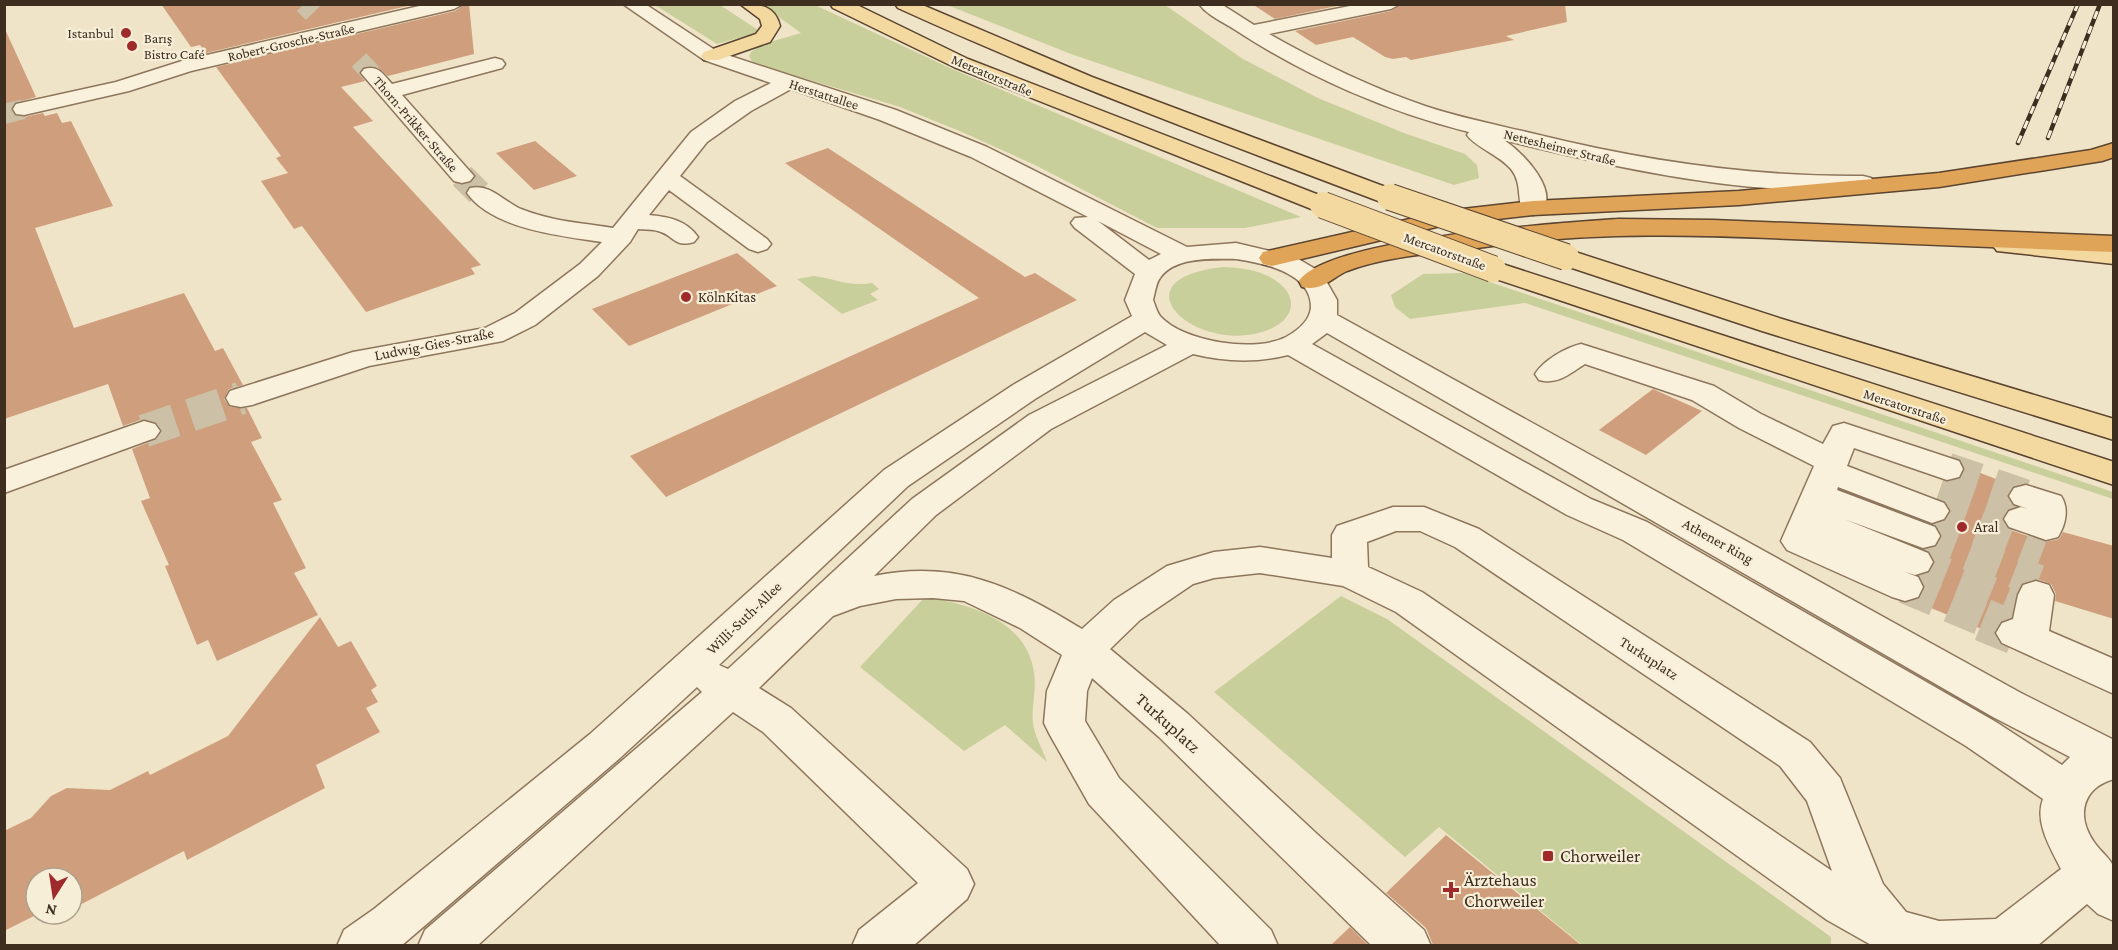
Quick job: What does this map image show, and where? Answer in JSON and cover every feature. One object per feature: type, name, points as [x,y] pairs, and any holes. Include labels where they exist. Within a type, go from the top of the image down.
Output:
[{"type":"highway","points":[[1272,258],[1445,218],[1533,208],[1739,198],[1939,180],[2094,156],[2114,150]]},
{"type":"highway","points":[[1312,281],[1337,266],[1383,254],[1520,234],[1618,227],[1713,228],[2114,244]]},
{"type":"main road","points":[[711,56],[764,38],[771,26],[769,17],[749,4]]},
{"type":"main road","name":"Mercatorstraße","points":[[839,4],[961,63],[1493,269],[2114,474]]},
{"type":"main road","name":"Mercatorstraße","points":[[904,4],[1154,109],[1390,197],[1772,325],[2073,418],[2114,428]]},
{"type":"main road","points":[[911,4],[945,23]]},
{"type":"main road","points":[[1872,234],[2114,256]]},
{"type":"street","name":"Robert-Grosche-Straße","points":[[24,109],[122,87],[185,66],[454,4]]},
{"type":"street","name":"Herstattallee","points":[[632,4],[711,56],[888,115],[979,152],[1184,255]]},
{"type":"street","name":"Nettesheimer Straße","points":[[1208,4],[1249,32],[1303,62],[1421,112],[1572,151],[1656,169],[1741,180],[1822,184],[1939,180]]},
{"type":"street","points":[[1249,32],[1391,4]]},
{"type":"street","points":[[388,92],[495,64]]},
{"type":"street","name":"Thorn-Prikker-Straße","points":[[371,73],[470,185],[489,203],[507,213],[532,221],[627,229],[667,224],[685,237]]},
{"type":"street","name":"Ludwig-Gies-Straße","points":[[241,398],[363,358],[493,335],[525,319],[589,270],[627,229],[699,137],[743,106],[787,83]]},
{"type":"street","points":[[1421,112],[1489,140],[1521,165],[1532,187],[1533,208]]},
{"type":"street","name":"Herstattallee","points":[[1021,175],[1150,273]]},
{"type":"street","points":[[668,177],[758,244]]},
{"type":"street","points":[[1236,251],[1272,258],[1287,264],[1312,281],[1321,293],[1325,306],[1323,319],[1312,334],[1292,345],[1269,352],[1242,354],[1214,352],[1189,345],[1157,329],[1147,319],[1139,303],[1140,287],[1150,273],[1165,262],[1184,255],[1236,251]]},
{"type":"street","name":"Willi-Suth-Allee","points":[[442,945],[712,679],[759,603],[896,478],[1024,392],[1147,319]]},
{"type":"street","name":"Athener Ring","points":[[1323,319],[2007,705],[2114,761]]},
{"type":"street","name":"Willi-Suth-Allee","points":[[384,939],[605,746],[712,679],[817,609],[924,507],[1040,422],[1189,345]]},
{"type":"street","points":[[1254,945],[1104,791],[1064,723],[1067,691],[1084,650],[1126,610],[1180,575],[1214,565],[1260,560],[1350,574],[1409,602],[1843,905],[1895,932],[1939,944],[2005,942],[2101,886],[2074,851],[2065,828],[2062,807],[2065,790],[1981,734],[1635,531],[1579,507],[1292,345]]},
{"type":"street","points":[[1550,374],[1581,353],[1703,393],[1750,421],[1820,490],[1927,526]]},
{"type":"street","points":[[4,482],[144,431]]},
{"type":"street","points":[[1774,572],[1820,490],[1844,433],[1927,526]]},
{"type":"street","points":[[1820,490],[1927,526]]},
{"type":"street","name":"Turkuplatz","points":[[1350,574],[1349,535],[1392,519],[1424,519],[1467,538],[1794,754],[1825,791],[1865,898],[1895,932]]},
{"type":"street","name":"Turkuplatz","points":[[817,609],[852,593],[909,584],[967,588],[1027,612],[1084,650],[1165,718],[1276,825],[1407,945]]},
{"type":"street","points":[[2027,617],[2113,676]]},
{"type":"street","points":[[712,679],[777,720],[951,885],[876,945]]},
{"type":"street","name":"Athener Ring","points":[[2065,790],[2084,771],[2114,761]]},
{"type":"green space","points":[[655,5],[720,5],[758,30],[753,34],[717,44]]},
{"type":"green space","points":[[762,5],[815,5],[950,68],[1301,217],[1245,228],[1157,228],[1035,165],[962,132],[900,107],[753,63],[749,56],[751,52],[763,44],[801,33]]},
{"type":"green space","points":[[947,5],[1165,5],[1243,59],[1318,98],[1404,133],[1465,154],[1477,165],[1479,178],[1454,185],[1071,54]]},
{"type":"green space","points":[[1224,267],[1257,272],[1279,283],[1290,299],[1291,307],[1288,314],[1274,327],[1262,332],[1236,336],[1211,332],[1190,324],[1176,312],[1169,298],[1174,285],[1191,274]]},
{"type":"green space","points":[[1463,273],[2113,492],[2113,499],[1525,303],[1410,319],[1395,307],[1391,295],[1423,274]]},
{"type":"green space","points":[[814,276],[850,283],[872,283],[879,289],[870,294],[878,300],[842,314],[797,279]]},
{"type":"green space","points":[[1341,596],[1387,619],[1831,937],[1831,945],[1582,945],[1439,827],[1405,857],[1214,692]]},
{"type":"green space","points":[[925,597],[977,610],[1008,627],[1020,639],[1029,654],[1034,672],[1033,723],[1047,762],[1005,725],[964,751],[860,667]]},
{"type":"building","points":[[161,4],[416,4],[206,53],[200,45],[191,47]]},
{"type":"building","points":[[469,4],[474,54],[388,76],[377,67],[364,67],[359,73],[365,81],[341,87],[373,121],[353,127],[481,265],[471,268],[475,274],[366,312],[302,226],[294,229],[261,181],[288,173],[276,158],[281,156],[216,67],[455,11]]},
{"type":"building","points":[[1252,4],[1346,4],[1275,19]]},
{"type":"building","points":[[1402,4],[1565,4],[1567,22],[1506,36],[1514,40],[1411,60],[1406,57],[1393,59],[1385,57],[1353,37],[1316,45],[1295,31],[1391,11]]},
{"type":"building","points":[[4,27],[36,97],[14,103],[11,108],[14,115],[24,117],[57,113],[62,123],[71,121],[113,206],[35,228],[74,328],[184,293],[215,351],[223,348],[243,385],[229,389],[224,399],[230,407],[247,408],[262,438],[251,442],[282,500],[273,503],[306,568],[294,573],[318,615],[217,661],[208,640],[197,645],[165,566],[169,565],[141,501],[150,498],[132,449],[157,439],[162,431],[157,423],[143,419],[123,426],[108,384],[4,419]]},
{"type":"building","points":[[535,141],[577,176],[534,190],[496,153]]},
{"type":"building","points":[[828,148],[1025,277],[1035,273],[1077,300],[666,497],[630,456],[979,298],[785,163]]},
{"type":"building","name":"KölnKitas","points":[[737,253],[777,286],[629,346],[592,309]]},
{"type":"building","points":[[1653,389],[1702,411],[1646,455],[1599,430]]},
{"type":"building","points":[[1965,467],[2014,486],[2007,497],[2015,507],[2007,510],[2002,518],[2008,529],[2045,542],[2059,539],[2063,532],[2114,546],[2114,619],[2055,601],[2056,594],[2051,584],[2037,579],[2021,584],[2011,617],[2000,622],[1994,634],[1914,601],[1920,598],[1925,588],[1920,576],[1930,572],[1935,563],[1930,552],[1926,550],[1937,546],[1942,537],[1935,524],[1945,521],[1951,512],[1946,502],[1937,498],[1943,481],[1960,479]]},
{"type":"building","points":[[320,617],[338,647],[351,641],[377,686],[371,690],[378,702],[366,708],[380,732],[316,765],[325,788],[187,860],[184,851],[84,903],[84,866],[24,866],[24,921],[4,931],[4,831],[31,818],[51,796],[67,788],[110,790],[148,771],[150,775],[228,736]]},
{"type":"building","name":"Ärztehaus Chorweiler","points":[[1446,835],[1581,945],[1433,945],[1426,928],[1386,893]]},
{"type":"building","points":[[1350,927],[1368,945],[1331,945]]},
{"type":"tunnel","points":[[304,4],[313,13]]},
{"type":"tunnel","points":[[359,60],[371,73]]},
{"type":"tunnel","points":[[4,114],[24,109]]},
{"type":"tunnel","points":[[462,176],[479,193]]},
{"type":"tunnel","points":[[144,431],[241,398]]},
{"type":"tunnel","points":[[1947,469],[2026,496]]},
{"type":"tunnel","points":[[1940,490],[2021,519]]},
{"type":"tunnel","points":[[1932,511],[2042,553]]},
{"type":"tunnel","points":[[1923,536],[2038,581]]},
{"type":"tunnel","points":[[1915,562],[2023,606]]},
{"type":"tunnel","points":[[1905,587],[1986,621]]},
{"type":"tunnel","points":[[1983,620],[2015,633]]},
{"type":"railway","points":[[2018,143],[2078,4]]},
{"type":"railway","points":[[2048,138],[2100,4]]},
{"type":"place","name":"Istanbul","points":[[126,33]]},
{"type":"place","name":"Barış Bistro Café","points":[[132,46]]},
{"type":"place","name":"KölnKitas","points":[[686,297]]},
{"type":"place","name":"Aral","points":[[1962,527]]},
{"type":"place","name":"Chorweiler","points":[[1548,856]]},
{"type":"place","name":"Ärztehaus Chorweiler","points":[[1451,890]]}]
